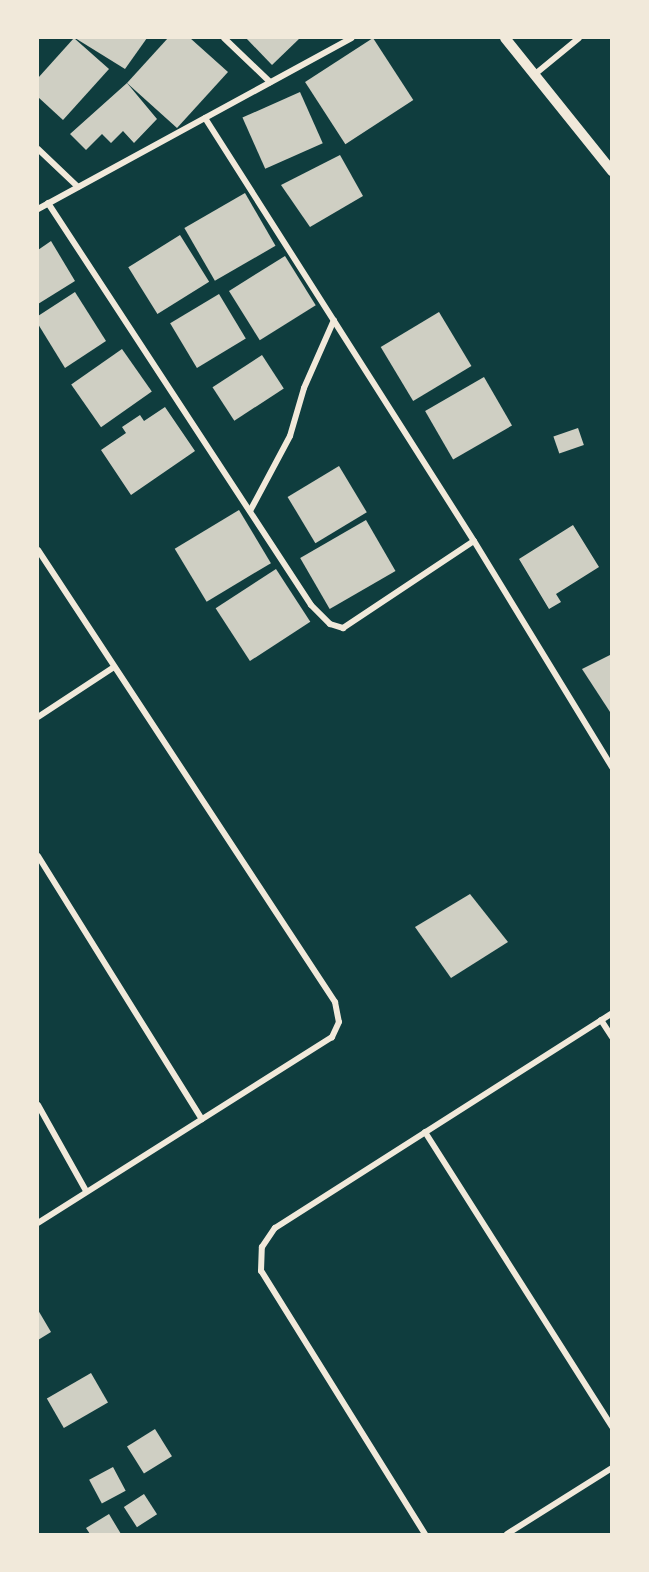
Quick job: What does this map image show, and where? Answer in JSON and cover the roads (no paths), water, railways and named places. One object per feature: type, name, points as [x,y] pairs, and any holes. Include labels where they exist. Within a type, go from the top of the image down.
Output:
[{"type":"street","points":[[224,38],[270,82]]},
{"type":"street","points":[[38,209],[351,38]]},
{"type":"street","points":[[505,38],[612,171]]},
{"type":"street","points":[[534,75],[579,38]]},
{"type":"street","points":[[205,118],[474,541],[612,768]]},
{"type":"street","points":[[38,149],[78,187]]},
{"type":"street","points":[[48,203],[311,605],[330,624],[343,628],[474,541]]},
{"type":"street","points":[[250,511],[290,436],[304,388],[334,320]]},
{"type":"street","points":[[38,550],[335,1002],[339,1022],[332,1037],[38,1223]]},
{"type":"street","points":[[38,717],[114,667]]},
{"type":"street","points":[[38,856],[202,1119]]},
{"type":"street","points":[[425,1534],[261,1271],[262,1247],[275,1228],[612,1013]]},
{"type":"street","points":[[601,1020],[612,1037]]},
{"type":"street","points":[[38,1105],[86,1191]]},
{"type":"street","points":[[425,1132],[612,1427]]},
{"type":"street","points":[[507,1534],[612,1468]]}]
